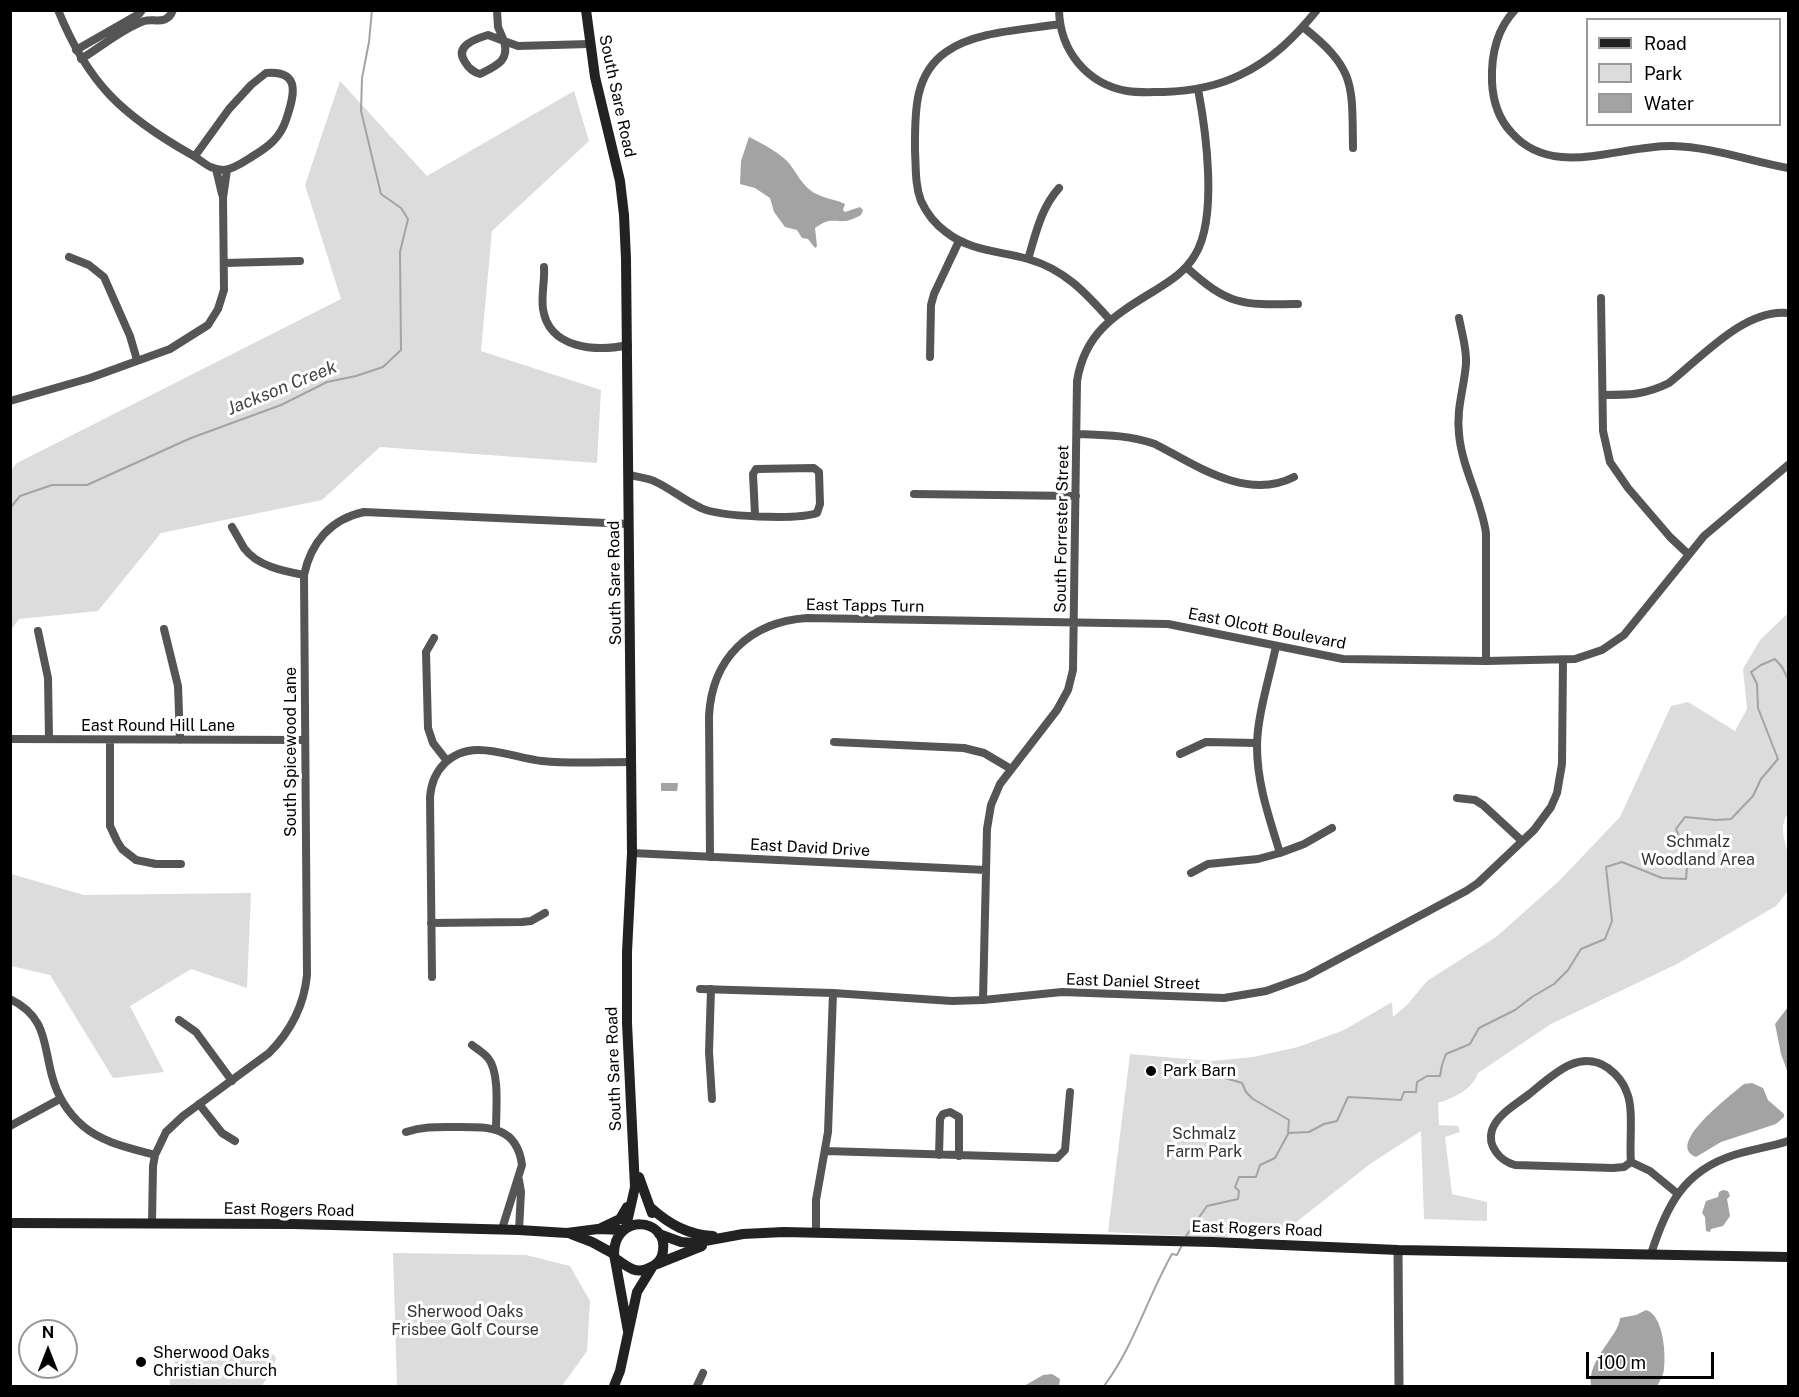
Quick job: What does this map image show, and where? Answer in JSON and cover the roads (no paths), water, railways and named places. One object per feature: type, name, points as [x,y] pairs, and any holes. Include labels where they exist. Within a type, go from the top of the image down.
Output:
[{"type":"main road","name":"South Sare Road","points":[[586,10],[595,77],[620,181],[624,214],[628,345],[632,853],[627,1002],[634,1159],[634,1193],[625,1229]]},
{"type":"main road","name":"South Sare Road","points":[[634,1159],[658,1232]]},
{"type":"main road","points":[[598,1229],[620,1219],[634,1193]]},
{"type":"main road","points":[[651,1208],[669,1224],[691,1232],[711,1236],[743,1234]]},
{"type":"main road","name":"East Rogers Road","points":[[10,1223],[152,1222],[502,1229],[567,1233],[598,1229],[625,1229]]},
{"type":"main road","points":[[614,1386],[620,1371],[637,1292],[663,1252],[662,1239],[658,1232],[647,1225],[639,1224],[625,1229],[615,1242],[615,1256],[628,1331]]},
{"type":"main road","name":"East Rogers Road","points":[[658,1232],[688,1243],[743,1234],[816,1232],[1213,1242],[1398,1250],[1788,1257]]},
{"type":"main road","name":"East Rogers Road","points":[[567,1233],[592,1242],[615,1256]]},
{"type":"main road","name":"East Rogers Road","points":[[655,1265],[725,1238]]},
{"type":"main road","points":[[615,1256],[634,1270],[646,1270],[655,1265]]},
{"type":"street","points":[[58,10],[81,59],[114,102],[141,124],[195,156],[204,165],[216,170],[227,170],[269,147],[282,129],[294,90],[291,81],[283,74],[266,73],[251,85],[224,115],[195,156]]},
{"type":"street","points":[[81,59],[122,29],[142,10],[149,20]]},
{"type":"street","points":[[76,50],[122,29],[149,20],[160,21],[171,15],[173,10]]},
{"type":"street","points":[[497,10],[498,27],[504,41],[506,49],[505,55],[494,67],[480,74],[473,72],[464,62],[461,54],[463,48],[488,34],[504,41],[518,46],[589,44]]},
{"type":"street","points":[[1059,10],[1064,39],[1073,58],[1088,74],[1104,84],[1137,92],[1198,89],[1222,83],[1256,67],[1284,48],[1317,10]]},
{"type":"street","points":[[1515,10],[1505,22],[1495,43],[1493,89],[1498,114],[1506,127],[1526,147],[1563,158],[1654,146],[1690,147],[1723,152],[1788,168]]},
{"type":"street","points":[[1060,24],[975,38],[961,43],[936,60],[922,80],[916,101],[916,177],[919,194],[931,218],[959,241],[1050,267],[1070,278],[1110,320]]},
{"type":"street","points":[[1304,27],[1331,50],[1348,78],[1352,98],[1353,148]]},
{"type":"street","name":"South Forrester Street","points":[[983,1000],[987,829],[991,805],[1000,784],[1057,710],[1065,696],[1072,670],[1077,381],[1080,367],[1087,346],[1093,337],[1110,320],[1178,276],[1200,244],[1206,222],[1207,142],[1198,89]]},
{"type":"street","points":[[216,170],[223,198]]},
{"type":"street","points":[[10,401],[90,378],[170,349],[208,325],[218,309],[224,290],[223,198],[227,170]]},
{"type":"street","points":[[1028,259],[1042,213],[1048,200],[1059,188]]},
{"type":"street","points":[[930,357],[931,305],[959,241]]},
{"type":"street","points":[[69,257],[89,265],[104,277],[130,336],[137,360]]},
{"type":"street","points":[[224,262],[300,261]]},
{"type":"street","points":[[544,267],[542,307],[545,317],[560,338],[584,347],[628,345]]},
{"type":"street","points":[[1186,267],[1212,289],[1230,299],[1250,304],[1298,304]]},
{"type":"street","points":[[1601,298],[1603,431],[1610,462],[1628,488],[1688,554]]},
{"type":"street","points":[[1603,395],[1641,394],[1656,389],[1676,378],[1742,324],[1762,315],[1788,313]]},
{"type":"street","points":[[1459,318],[1466,351],[1466,363],[1459,409],[1459,436],[1484,517],[1486,533],[1486,661]]},
{"type":"street","points":[[1077,434],[1119,435],[1142,440],[1155,444],[1230,481],[1252,485],[1274,485],[1294,477]]},
{"type":"street","name":"East Olcott Boulevard","points":[[1074,622],[1167,624],[1342,659],[1486,661],[1582,658],[1618,640],[1634,624],[1704,536],[1788,465]]},
{"type":"street","points":[[629,475],[654,480],[710,512],[755,515],[808,516],[817,513],[820,504],[819,472],[814,468],[756,469],[753,474],[755,515]]},
{"type":"street","points":[[915,494],[1076,496]]},
{"type":"street","name":"South Spicewood Lane","points":[[152,1222],[152,1178],[155,1155],[162,1139],[170,1128],[269,1053],[285,1037],[296,1018],[305,992],[307,975],[304,575],[309,555],[325,532],[347,518],[364,512],[629,524]]},
{"type":"street","points":[[232,527],[244,547],[261,562],[304,575]]},
{"type":"street","name":"East Tapps Turn","points":[[710,857],[710,696],[720,670],[728,657],[761,630],[791,620],[807,618],[1074,622]]},
{"type":"street","points":[[164,629],[178,686],[180,740]]},
{"type":"street","points":[[39,631],[48,678],[49,739]]},
{"type":"street","points":[[434,638],[426,652],[428,728],[433,743],[447,761]]},
{"type":"street","points":[[1276,646],[1257,743],[1262,796],[1280,853]]},
{"type":"street","name":"East Daniel Street","points":[[700,989],[833,993],[952,1001],[1062,992],[1224,998],[1284,986],[1466,891],[1478,883],[1534,830],[1551,807],[1561,779],[1563,660]]},
{"type":"street","name":"East Round Hill Lane","points":[[10,739],[305,740]]},
{"type":"street","points":[[110,740],[110,826],[117,842],[136,860],[156,864],[181,864]]},
{"type":"street","points":[[1180,754],[1200,744],[1214,741],[1257,743]]},
{"type":"street","points":[[834,742],[964,748],[984,753],[1011,769]]},
{"type":"street","points":[[432,977],[430,797],[436,776],[447,761],[464,752],[482,750],[540,761],[631,762]]},
{"type":"street","points":[[1457,798],[1475,800],[1483,805],[1522,841]]},
{"type":"street","points":[[1191,873],[1209,864],[1248,861],[1280,853],[1304,844],[1332,828]]},
{"type":"street","name":"East David Drive","points":[[632,853],[986,870]]},
{"type":"street","points":[[431,923],[522,922],[531,921],[545,913]]},
{"type":"street","points":[[711,989],[712,1099]]},
{"type":"street","points":[[816,1232],[817,1193],[828,1132],[833,993]]},
{"type":"street","points":[[10,999],[33,1015],[41,1029],[51,1074],[60,1099],[75,1119],[92,1132],[111,1142],[155,1155]]},
{"type":"street","points":[[179,1020],[196,1032],[232,1081]]},
{"type":"street","points":[[472,1046],[487,1057],[493,1068],[496,1129]]},
{"type":"street","points":[[1578,1061],[1597,1063],[1615,1074],[1627,1092],[1630,1103],[1631,1162],[1624,1167],[1613,1168],[1515,1165],[1506,1162],[1498,1155],[1493,1146],[1492,1132],[1503,1115],[1565,1066],[1578,1061]]},
{"type":"street","points":[[826,1152],[1057,1158],[1065,1150],[1070,1092]]},
{"type":"street","points":[[10,1126],[60,1099]]},
{"type":"street","points":[[199,1104],[222,1133],[235,1141]]},
{"type":"street","points":[[939,1155],[940,1119],[943,1114],[950,1112],[959,1117],[959,1156]]},
{"type":"street","points":[[406,1132],[423,1127],[484,1127],[496,1129],[509,1136],[518,1148],[522,1165],[502,1229]]},
{"type":"street","points":[[1651,1254],[1665,1214],[1678,1194],[1694,1177],[1720,1160],[1788,1141]]},
{"type":"street","points":[[1631,1162],[1650,1171],[1678,1194]]},
{"type":"street","points":[[519,1180],[521,1192],[519,1230]]},
{"type":"street","points":[[1398,1250],[1399,1386]]},
{"type":"street","points":[[697,1386],[703,1373]]},
{"type":"water","points":[[749,137],[786,160],[810,190],[845,204],[843,210],[845,212],[860,207],[863,210],[861,215],[846,221],[828,221],[815,228],[817,246],[815,248],[808,239],[802,238],[797,230],[785,227],[774,212],[770,198],[755,188],[740,184],[741,161]]},
{"type":"water","points":[[661,783],[678,783],[677,791],[661,791]]},
{"type":"water","points":[[1788,1007],[1788,1073],[1781,1054],[1775,1024]]},
{"type":"water","points":[[1752,1083],[1763,1088],[1768,1100],[1784,1114],[1784,1117],[1776,1124],[1721,1142],[1696,1157],[1688,1151],[1688,1143],[1702,1122],[1744,1084]]},
{"type":"water","points":[[1728,1191],[1730,1196],[1727,1199],[1730,1216],[1723,1226],[1711,1229],[1710,1232],[1706,1231],[1705,1217],[1702,1213],[1706,1201],[1718,1197],[1719,1192]]},
{"type":"water","points":[[1646,1310],[1652,1313],[1660,1326],[1664,1344],[1664,1370],[1657,1386],[1591,1386],[1591,1376],[1598,1357],[1620,1318],[1636,1315]]},
{"type":"water","points":[[1052,1374],[1060,1379],[1059,1386],[1024,1386],[1043,1375]]},
{"type":"waterway","name":"Jackson Creek","points":[[10,508],[20,496],[52,485],[87,485],[191,438],[281,405],[327,382],[383,367],[401,350],[400,252],[408,219],[401,208],[381,194],[361,111],[362,78],[372,10]]},
{"type":"waterway","points":[[1218,1073],[1225,1078],[1242,1083],[1246,1092],[1253,1099],[1289,1120],[1288,1133],[1309,1132],[1324,1124],[1337,1121],[1348,1097],[1401,1100],[1404,1092],[1416,1092],[1417,1082],[1427,1076],[1440,1076],[1446,1054],[1470,1044],[1479,1028],[1515,1010],[1554,984],[1568,970],[1581,949],[1605,939],[1612,921],[1606,867],[1622,862],[1662,878],[1686,879],[1688,857],[1676,829],[1685,817],[1731,819],[1753,796],[1761,779],[1778,759],[1758,708],[1757,684],[1751,672],[1775,659],[1788,679]]},
{"type":"waterway","points":[[1186,1236],[1207,1206],[1238,1199],[1239,1191],[1235,1187],[1239,1177],[1256,1177],[1260,1165],[1275,1158],[1288,1134]]},
{"type":"waterway","points":[[1104,1386],[1124,1355],[1172,1254],[1177,1255],[1182,1245]]},
{"type":"place","name":"Park Barn","points":[[1151,1071]]},
{"type":"place","name":"Sherwood Oaks Christian Church","points":[[141,1362]]},
{"type":"park label","name":"Schmalz Woodland Area","points":[[1698,851]]},
{"type":"park label","name":"Schmalz Farm Park","points":[[1204,1143]]},
{"type":"park label","name":"Sherwood Oaks Frisbee Golf Course","points":[[465,1321]]}]
